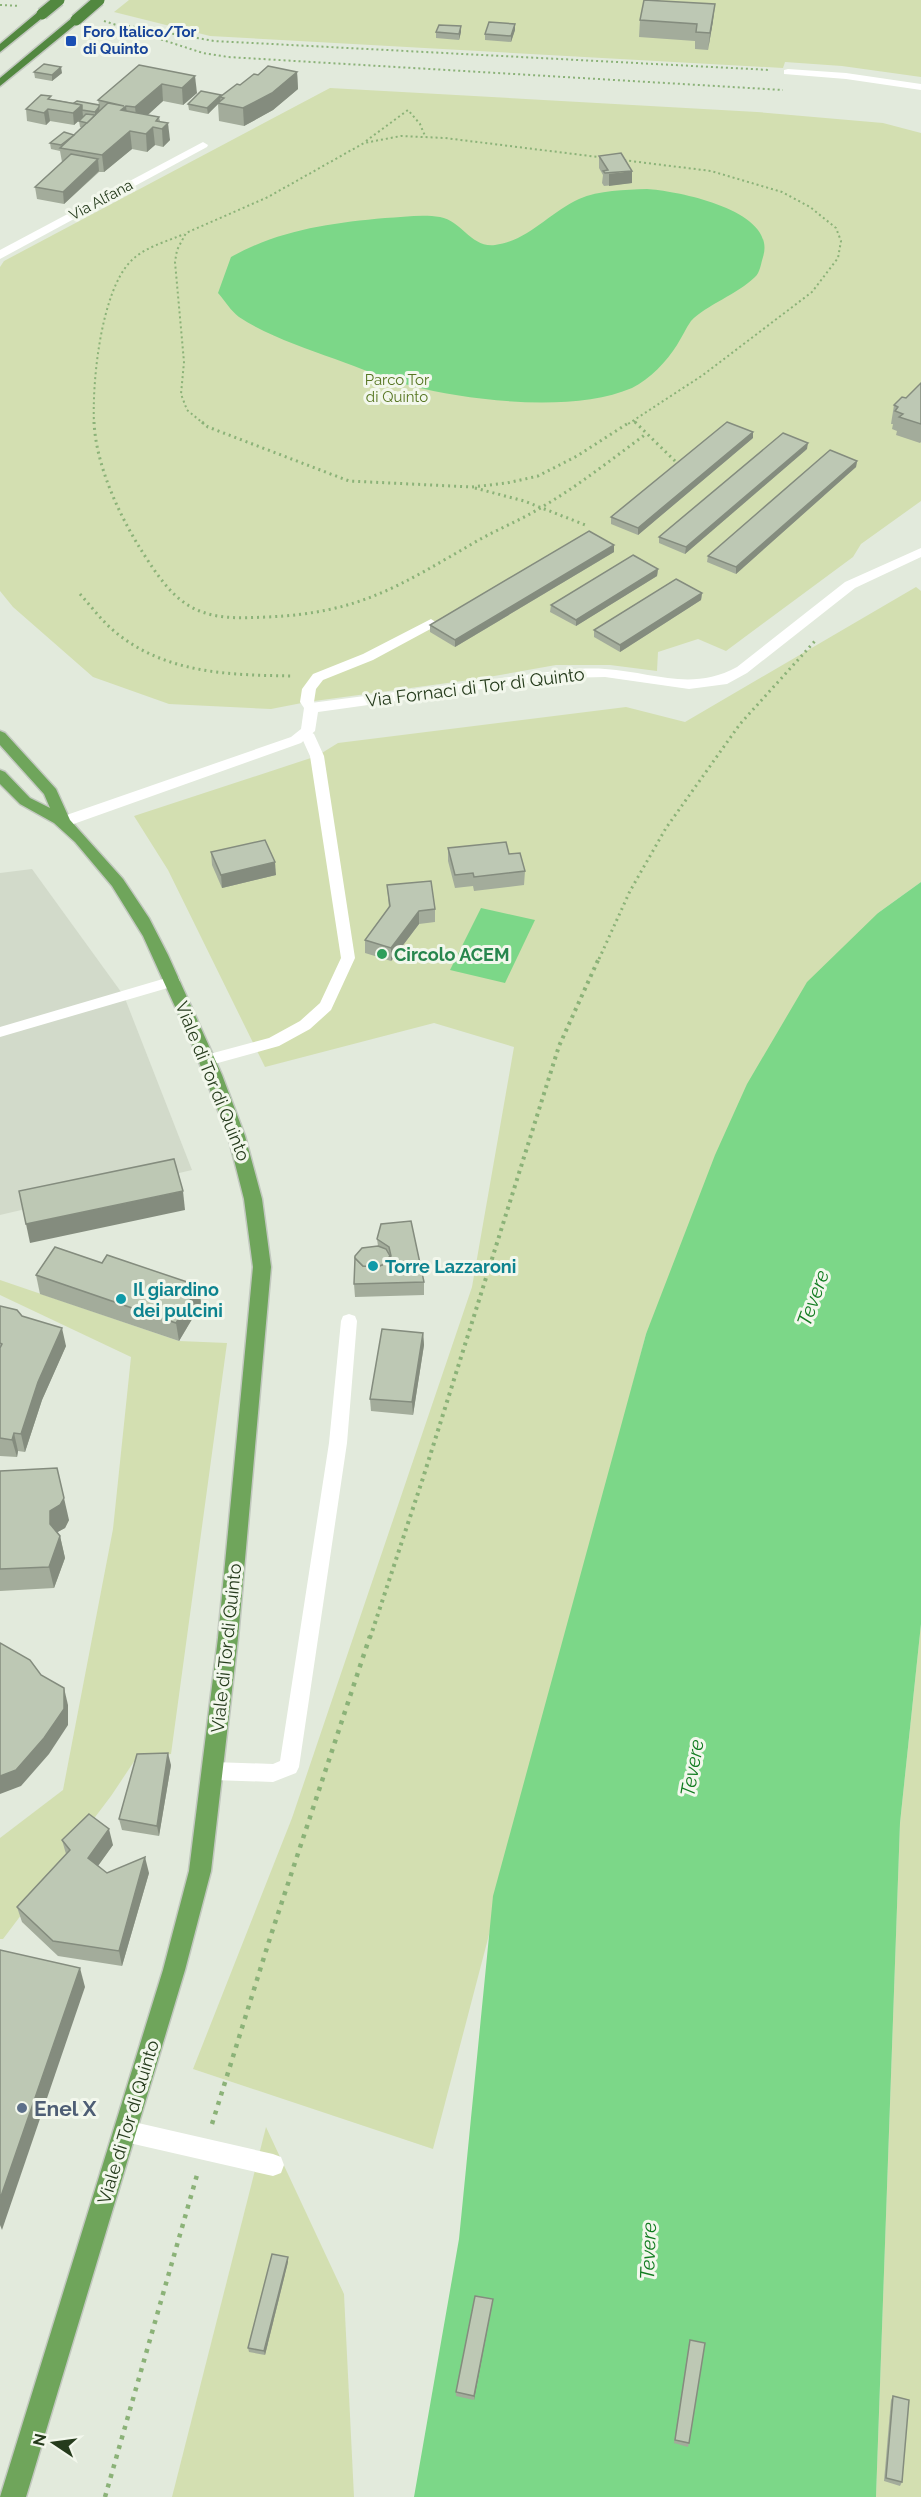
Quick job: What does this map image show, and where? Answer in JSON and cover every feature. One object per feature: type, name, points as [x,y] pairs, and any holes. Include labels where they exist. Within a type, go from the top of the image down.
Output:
[{"type":"highway","points":[[1,48],[59,0]]},
{"type":"highway","points":[[0,83],[99,0]]},
{"type":"highway","points":[[0,91],[40,50]]},
{"type":"main road","name":"Viale di Tor di Quinto","points":[[0,736],[51,792],[63,822]]},
{"type":"main road","name":"Viale di Tor di Quinto","points":[[0,775],[24,800],[63,822],[106,867],[132,904],[173,981],[207,1060],[249,1176],[257,1212],[262,1267],[213,1771],[205,1845],[194,1900],[85,2270],[14,2497]]},
{"type":"street","points":[[788,72],[846,76],[921,87]]},
{"type":"street","name":"Via Alfana","points":[[0,255],[203,146]]},
{"type":"street","name":"Via Fornaci di Tor di Quinto","points":[[311,708],[563,674],[604,673],[689,686],[722,681],[742,670],[850,585],[921,552]]},
{"type":"street","points":[[63,822],[296,740],[307,734],[311,725],[311,708]]},
{"type":"lane","points":[[311,708],[307,702],[309,689],[318,677],[368,657],[431,623]]},
{"type":"lane","points":[[207,1060],[273,1042],[305,1025],[326,1006],[348,958],[317,756],[307,734]]},
{"type":"lane","points":[[0,1032],[173,981]]},
{"type":"lane","points":[[213,1771],[273,1773],[289,1767],[338,1443],[349,1320]]},
{"type":"lane","points":[[125,2131],[273,2165]]},
{"type":"path","points":[[0,5],[23,6]]},
{"type":"path","points":[[788,72],[214,41],[113,24],[203,53],[228,57],[790,91]]},
{"type":"path","points":[[88,34],[134,35],[140,33]]},
{"type":"path","points":[[425,136],[420,124],[408,110],[364,142],[268,196],[141,254],[128,264],[108,308],[102,332],[93,404],[94,429],[98,448],[126,523],[141,551],[185,606],[212,616],[236,618],[306,615],[344,608],[375,597],[412,579],[481,538],[541,507],[646,434]]},
{"type":"path","points":[[186,233],[177,250],[175,261],[184,362],[182,394],[187,410],[208,427],[349,481],[472,487],[507,483],[538,476],[577,456],[634,421],[703,375],[812,292],[838,258],[841,241],[836,228],[810,207],[782,192],[711,171],[425,136],[401,136],[364,142]]},
{"type":"path","points":[[634,421],[675,461]]},
{"type":"path","points":[[472,487],[541,507],[588,526]]},
{"type":"path","points":[[80,594],[113,631],[141,650],[162,660],[198,671],[223,674],[318,677]]},
{"type":"path","points":[[105,2497],[195,2180],[274,1926],[423,1478],[559,1046],[630,891],[666,828],[740,724],[818,639]]},
{"type":"shaded area","points":[[32,869],[124,996],[192,1170],[0,1215],[0,873]]},
{"type":"green space","points":[[129,0],[921,0],[921,77],[842,66],[785,62],[783,68],[210,36],[114,12]]},
{"type":"green space","name":"Parco Tor di Quinto","points":[[330,88],[757,112],[883,123],[921,133],[921,501],[861,544],[853,557],[726,651],[698,639],[658,652],[657,671],[610,665],[556,665],[271,709],[169,704],[93,677],[13,607],[0,591],[0,267],[4,261]]},
{"type":"green space","points":[[916,587],[921,591],[921,882],[878,913],[646,1334],[433,2149],[193,2069],[292,1818],[472,1287],[514,1047],[434,1023],[265,1067],[168,870],[134,816],[317,756],[338,743],[626,707],[685,722]]},
{"type":"green space","points":[[0,1280],[179,1341],[227,1343],[171,1754],[137,1757],[111,1796],[3,1939],[0,1939],[0,1838],[63,1790],[113,1529],[131,1357],[0,1295]]},
{"type":"green space","points":[[921,1624],[921,2497],[876,2497],[900,1823]]},
{"type":"green space","points":[[266,2127],[344,2294],[354,2497],[172,2497]]},
{"type":"water","points":[[647,189],[701,199],[741,215],[755,227],[764,241],[763,257],[755,277],[691,321],[673,351],[652,375],[632,388],[608,396],[581,400],[522,402],[463,396],[412,386],[262,330],[236,315],[218,293],[231,257],[268,240],[306,229],[365,220],[433,216],[448,219],[479,242],[495,245],[518,238],[568,205],[587,196],[612,191]]},
{"type":"water","name":"Tevere","points":[[921,882],[921,1624],[900,1823],[876,2497],[414,2497],[459,2239],[493,1896],[646,1334],[715,1155],[747,1084],[807,982],[878,913]]},
{"type":"water","points":[[481,908],[535,920],[505,983],[450,970]]},
{"type":"building","points":[[644,0],[715,4],[710,33],[696,32],[697,24],[640,20]]},
{"type":"building","points":[[489,22],[515,24],[511,36],[485,34]]},
{"type":"building","points":[[439,25],[461,26],[459,34],[436,32]]},
{"type":"building","points":[[44,64],[61,67],[52,75],[34,72]]},
{"type":"building","points":[[139,65],[195,76],[182,88],[162,84],[135,107],[126,106],[121,110],[159,117],[156,121],[168,123],[162,129],[153,127],[146,134],[130,131],[102,155],[60,148],[108,103],[124,106],[98,100]]},
{"type":"building","points":[[268,66],[297,72],[272,93],[243,108],[218,103],[224,98],[220,97],[237,84],[240,85],[254,74],[258,75]]},
{"type":"building","points":[[201,91],[221,95],[207,108],[188,104]]},
{"type":"building","points":[[41,95],[51,96],[48,99],[82,105],[73,113],[48,109],[44,113],[26,109]]},
{"type":"building","points":[[77,101],[99,105],[99,107],[95,112],[82,110],[82,105],[74,103]]},
{"type":"building","points":[[86,114],[95,115],[87,123],[79,121]]},
{"type":"building","points":[[64,132],[74,135],[61,145],[50,143]]},
{"type":"building","points":[[621,153],[632,171],[605,173],[603,171],[608,170],[599,156]]},
{"type":"building","points":[[71,154],[98,159],[63,192],[35,187]]},
{"type":"building","points":[[921,383],[921,424],[899,417],[903,414],[895,411],[898,407],[894,405],[902,397],[906,398]]},
{"type":"building","points":[[727,422],[753,432],[638,528],[611,517]]},
{"type":"building","points":[[783,433],[808,443],[686,547],[659,537]]},
{"type":"building","points":[[830,450],[857,461],[736,567],[708,556]]},
{"type":"building","points":[[589,531],[614,545],[455,640],[430,625]]},
{"type":"building","points":[[633,555],[658,569],[576,620],[551,605]]},
{"type":"building","points":[[676,579],[702,593],[620,645],[594,630]]},
{"type":"building","points":[[265,840],[275,862],[221,875],[211,852]]},
{"type":"building","points":[[506,842],[509,854],[520,853],[525,871],[474,877],[473,873],[455,875],[448,848]]},
{"type":"building","points":[[431,881],[435,909],[419,911],[391,948],[365,940],[390,906],[387,885]]},
{"type":"building","points":[[174,1159],[183,1191],[26,1224],[19,1191]]},
{"type":"building","points":[[411,1221],[424,1282],[354,1284],[355,1258],[363,1266],[376,1267],[382,1265],[391,1256],[389,1247],[377,1239],[381,1224]]},
{"type":"building","points":[[378,1246],[386,1249],[390,1256],[382,1265],[363,1266],[355,1258],[362,1248]]},
{"type":"building","points":[[55,1247],[102,1263],[107,1255],[199,1286],[176,1323],[36,1275]]},
{"type":"building","points":[[0,1306],[17,1310],[22,1316],[62,1328],[38,1382],[21,1434],[14,1433],[12,1440],[0,1438],[0,1348],[2,1344],[0,1343]]},
{"type":"building","points":[[382,1329],[423,1333],[412,1402],[370,1399]]},
{"type":"building","points":[[57,1468],[64,1498],[60,1505],[50,1511],[50,1524],[60,1536],[49,1567],[0,1569],[0,1471]]},
{"type":"building","points":[[0,1643],[30,1660],[41,1675],[64,1688],[64,1709],[44,1738],[16,1770],[0,1776]]},
{"type":"building","points":[[168,1753],[157,1826],[119,1819],[137,1754]]},
{"type":"building","points":[[89,1814],[109,1829],[88,1858],[107,1873],[145,1857],[119,1951],[53,1941],[17,1907],[70,1850],[62,1840]]},
{"type":"building","name":"Enel X","points":[[0,1950],[80,1968],[0,2199]]},
{"type":"building","points":[[272,2254],[288,2257],[264,2351],[248,2348]]},
{"type":"building","points":[[475,2296],[493,2299],[474,2396],[456,2392]]},
{"type":"building","points":[[690,2340],[705,2343],[689,2443],[675,2440]]},
{"type":"building","points":[[893,2396],[909,2400],[902,2482],[886,2478]]},
{"type":"place","name":"Foro Italico/Tor di Quinto","points":[[71,41]]},
{"type":"place","name":"Circolo ACEM","points":[[382,954]]},
{"type":"place","name":"Torre Lazzaroni","points":[[373,1266]]},
{"type":"place","name":"Il giardino dei pulcini","points":[[121,1299]]},
{"type":"place","name":"Enel X","points":[[22,2108]]}]
